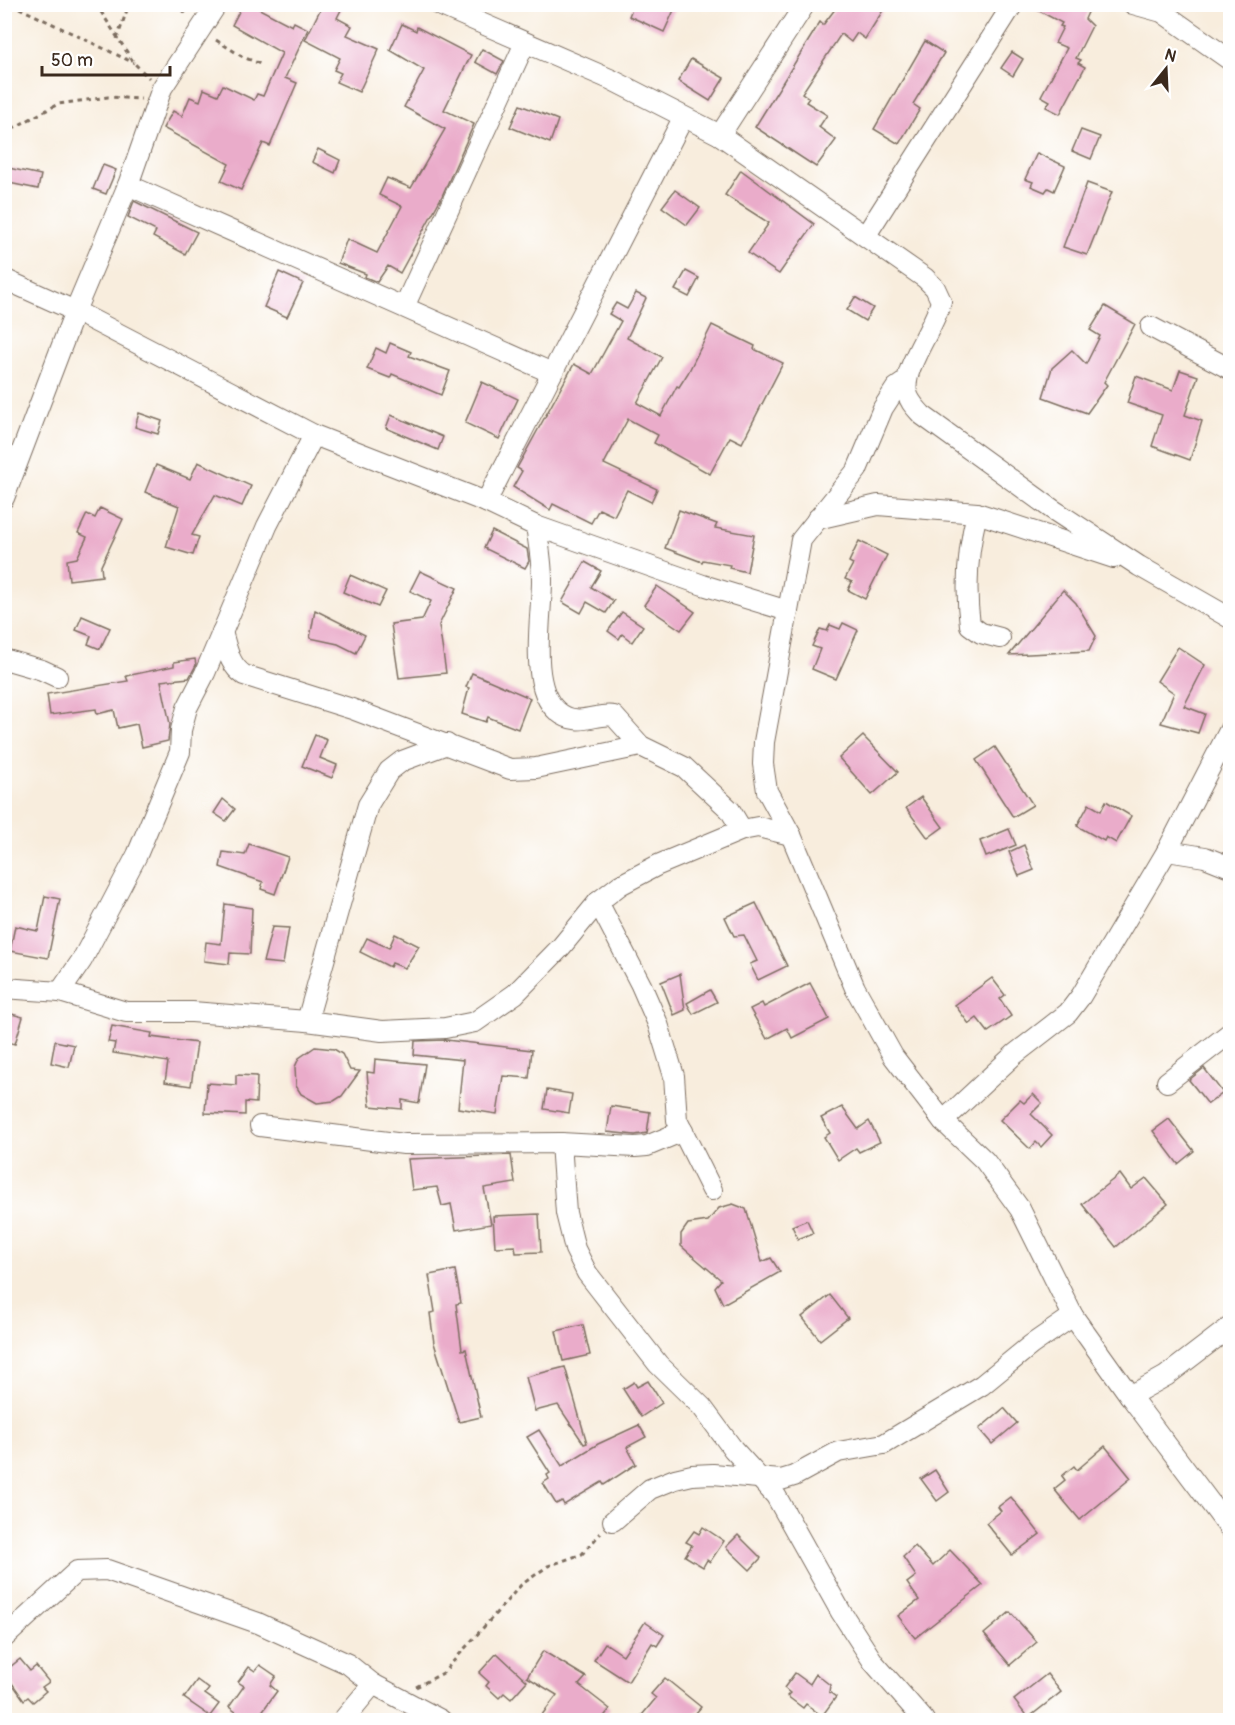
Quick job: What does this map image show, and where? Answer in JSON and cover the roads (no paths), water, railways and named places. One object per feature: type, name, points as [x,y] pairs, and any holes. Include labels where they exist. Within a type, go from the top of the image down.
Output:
[{"type":"street","points":[[4,498],[75,311],[128,184],[160,94],[217,4]]},
{"type":"street","points":[[720,135],[805,4]]},
{"type":"street","points":[[866,235],[1013,4]]},
{"type":"street","points":[[1133,4],[1162,12],[1230,60]]},
{"type":"street","points":[[446,7],[525,44],[612,80],[720,135],[866,235],[925,278],[935,288],[941,301],[933,324],[906,381],[896,388],[883,408],[856,470],[801,540],[764,742],[763,764],[767,791],[791,835],[855,988],[893,1056],[943,1121],[985,1161],[1020,1209],[1073,1316],[1230,1529]]},
{"type":"street","points":[[404,307],[525,44]]},
{"type":"street","points":[[486,502],[683,118]]},
{"type":"street","points":[[128,184],[552,373]]},
{"type":"street","points":[[4,279],[75,311],[314,435],[486,502],[536,526],[703,585],[788,611]]},
{"type":"street","points":[[1151,327],[1230,369]]},
{"type":"street","points":[[906,381],[907,394],[922,415],[1052,509],[1139,566],[1230,618]]},
{"type":"street","points":[[60,992],[82,960],[137,855],[180,752],[181,730],[187,708],[267,526],[314,435]]},
{"type":"street","points":[[817,519],[878,504],[977,513],[1139,566]]},
{"type":"street","points":[[977,513],[968,577],[970,625],[981,633],[1000,639]]},
{"type":"street","points":[[536,526],[542,567],[540,675],[547,697],[557,712],[574,719],[589,721],[615,716],[641,746],[684,767],[730,810],[742,830]]},
{"type":"street","points":[[222,632],[231,660],[236,669],[244,675],[352,709],[497,765],[519,770],[641,746]]},
{"type":"street","points":[[4,659],[42,670],[57,678]]},
{"type":"street","points":[[943,1121],[1015,1054],[1068,1013],[1096,974],[1167,851],[1230,729]]},
{"type":"street","points":[[307,1021],[368,805],[389,771],[402,761],[447,744]]},
{"type":"street","points":[[4,988],[60,992],[126,1012],[192,1012],[307,1021],[381,1031],[445,1028],[475,1022],[515,994],[561,947],[598,902],[620,885],[658,865],[742,830],[758,827],[791,835]]},
{"type":"street","points":[[1167,851],[1204,857],[1230,867]]},
{"type":"street","points":[[598,902],[641,985],[658,1024],[674,1076],[677,1120],[712,1190]]},
{"type":"street","points":[[1167,1082],[1230,1033]]},
{"type":"street","points":[[260,1126],[404,1144],[561,1143],[647,1146],[682,1131]]},
{"type":"street","points":[[561,1143],[566,1213],[575,1249],[587,1273],[658,1364],[702,1407],[734,1449],[777,1496],[841,1612],[874,1664],[924,1720]]},
{"type":"street","points":[[613,1521],[627,1506],[650,1489],[675,1479],[713,1474],[763,1480],[794,1476],[838,1452],[884,1444],[982,1385],[1030,1345],[1073,1316]]},
{"type":"street","points":[[1130,1396],[1166,1376],[1230,1327]]},
{"type":"street","points":[[4,1638],[77,1571],[107,1570],[258,1623],[348,1664],[373,1684],[441,1720]]},
{"type":"street","points":[[343,1720],[373,1684]]}]
